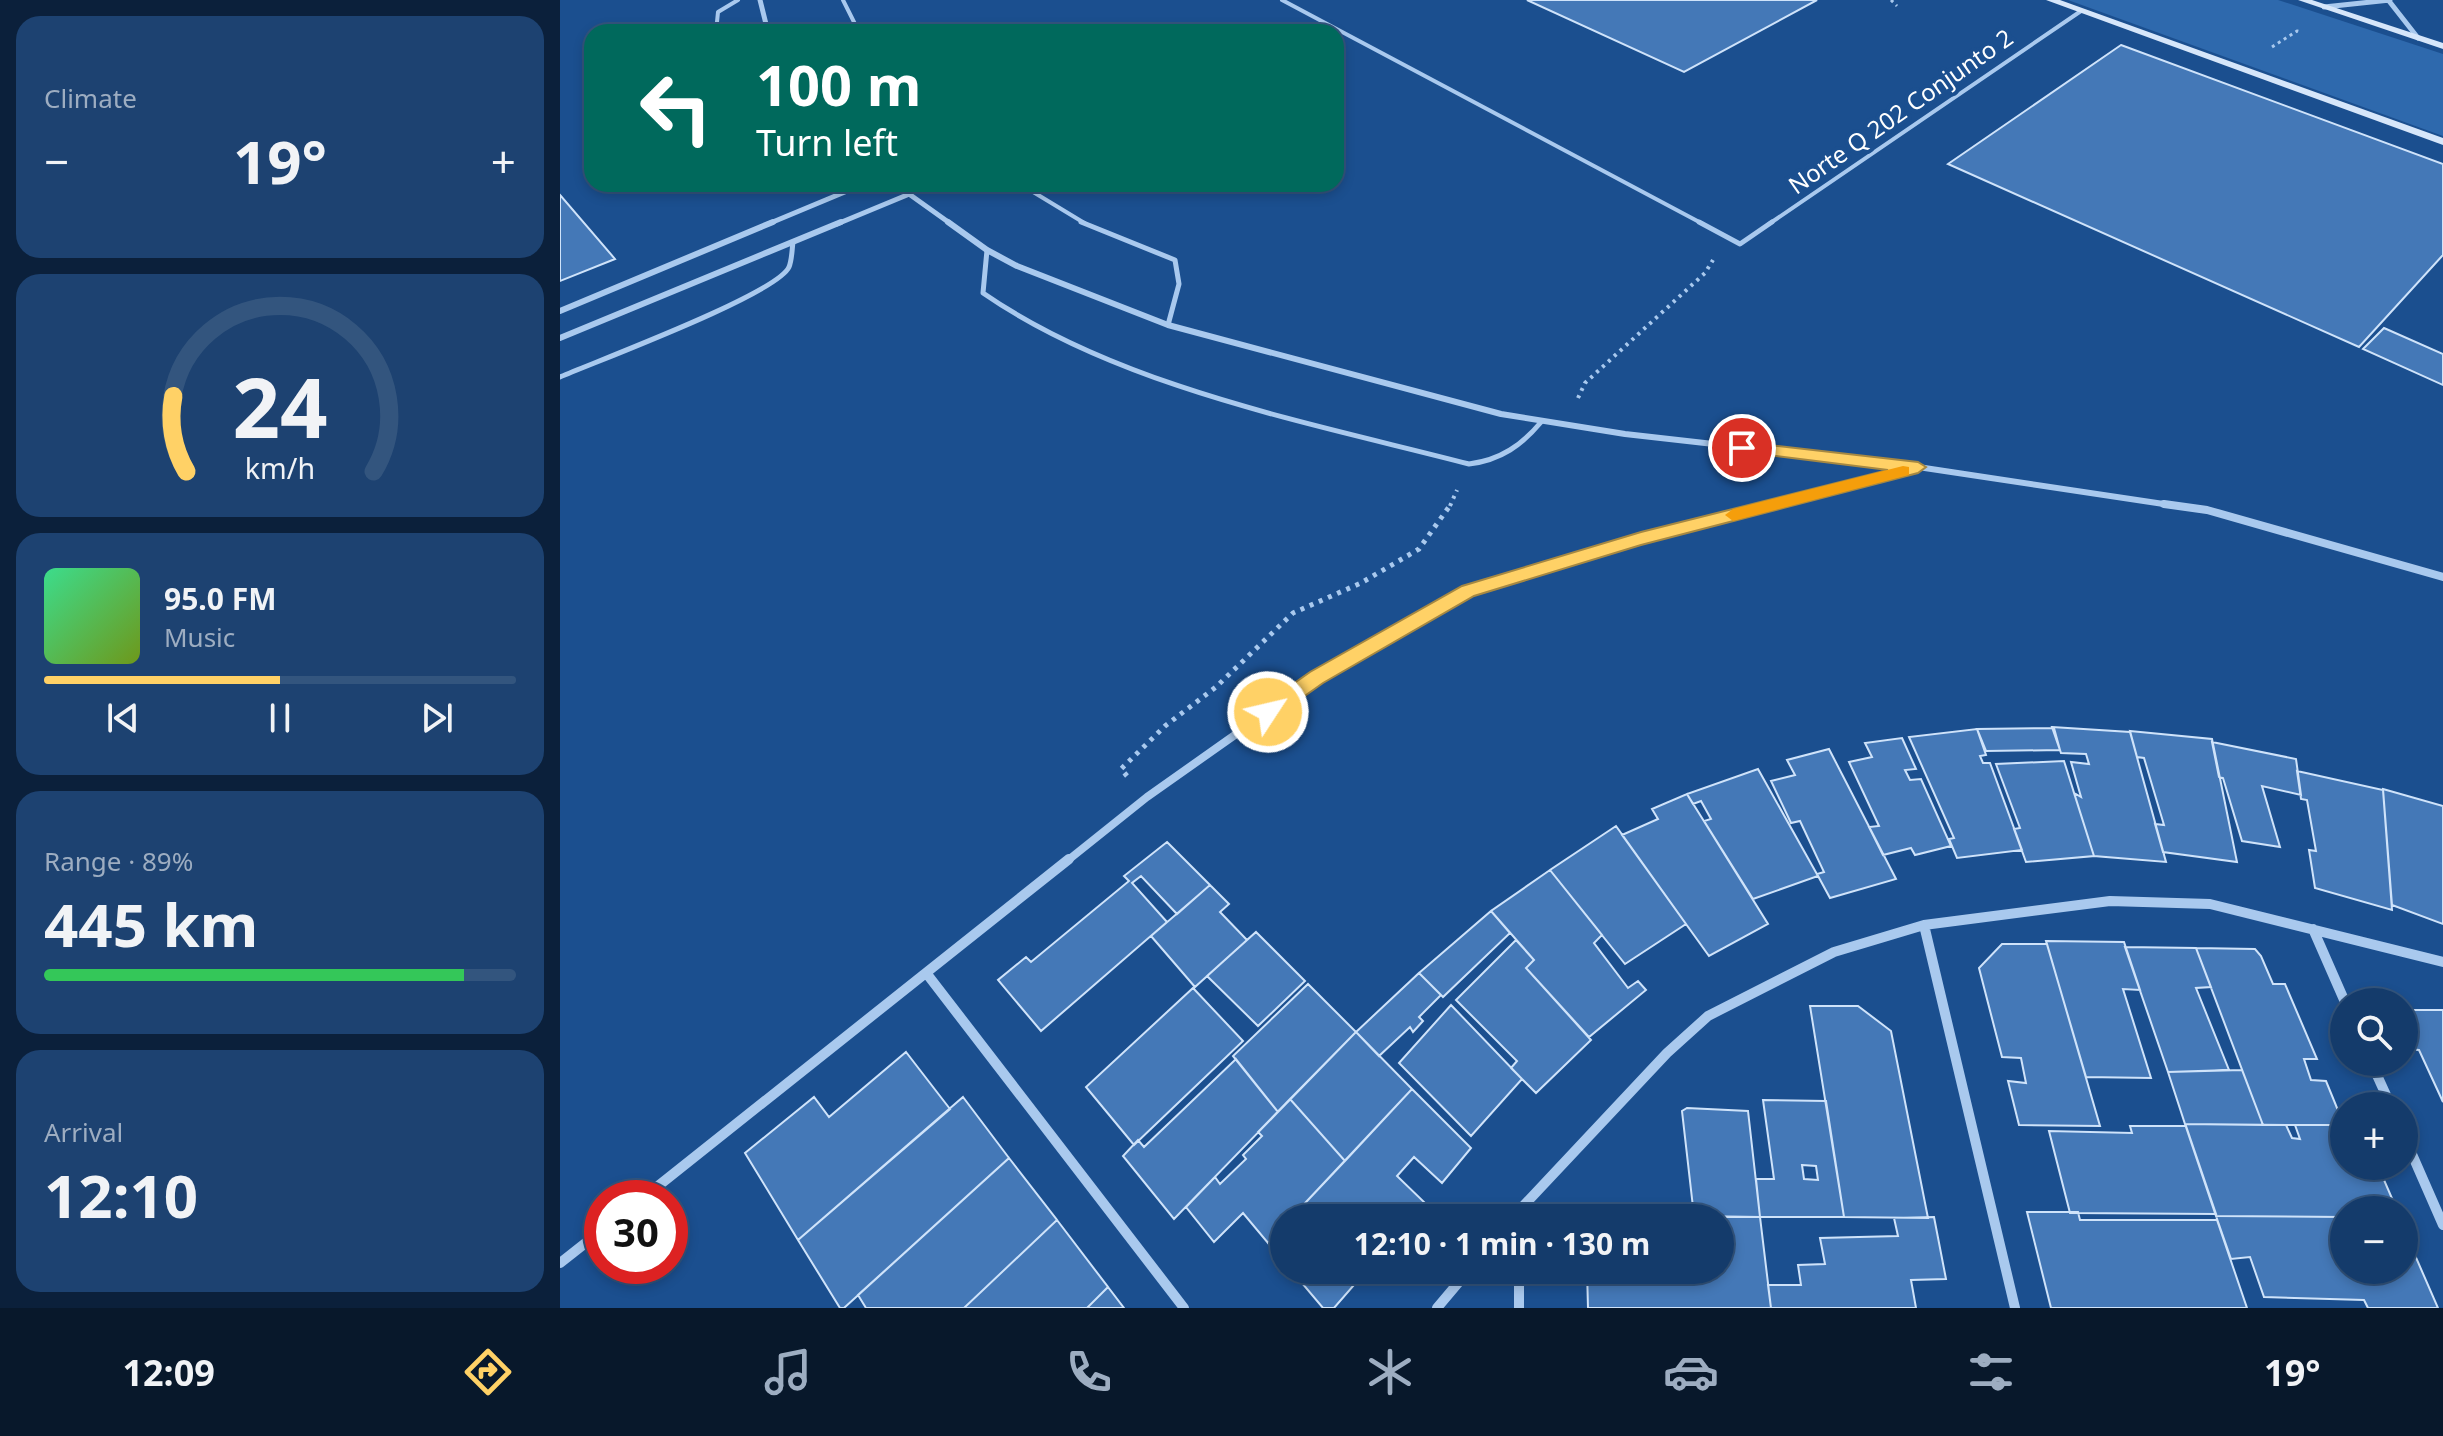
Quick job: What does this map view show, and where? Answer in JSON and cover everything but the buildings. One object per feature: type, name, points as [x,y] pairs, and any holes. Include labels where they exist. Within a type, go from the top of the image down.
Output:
[{"type":"main road","points":[[2051,0],[2443,142]]},
{"type":"main road","points":[[2303,0],[2443,46]]},
{"type":"street","points":[[760,0],[766,24]]},
{"type":"street","points":[[2324,7],[2390,0],[2418,38]]},
{"type":"street","points":[[560,311],[845,192]]},
{"type":"street","points":[[904,192],[987,250],[1017,266],[1168,325],[1441,399],[1542,421],[1625,434],[1918,467],[2207,510],[2443,577]]},
{"type":"street","points":[[560,338],[907,195]]},
{"type":"street","points":[[666,1180],[1147,797],[1317,677],[1469,591],[1641,539],[1918,467]]},
{"type":"street","points":[[1527,1204],[1667,1053],[1708,1016],[1834,952],[1924,925],[2110,901],[2210,904],[2443,962]]},
{"type":"street","points":[[1924,925],[2015,1308]]},
{"type":"street","points":[[2313,929],[2339,988]]},
{"type":"street","points":[[927,974],[1184,1308]]},
{"type":"street","points":[[2418,1168],[2443,1225]]},
{"type":"street","points":[[560,1263],[584,1244]]},
{"type":"street","points":[[1437,1308],[1457,1284]]},
{"type":"street","points":[[1519,1284],[1519,1308]]},
{"type":"lane","points":[[717,24],[718,12],[738,0]]},
{"type":"lane","points":[[843,0],[855,24]]},
{"type":"lane","name":"Norte Q 202 Conjunto 2","points":[[1282,0],[1327,24]]},
{"type":"lane","name":"Norte Q 202 Conjunto 2","points":[[1344,33],[1740,244],[2081,11]]},
{"type":"lane","points":[[1033,192],[1083,223],[1175,260],[1180,270],[1179,286],[1168,325]]},
{"type":"lane","points":[[560,377],[749,296],[780,277],[789,267],[793,242]]},
{"type":"lane","points":[[987,250],[983,293],[1014,316],[1134,369],[1264,410],[1469,464],[1485,463],[1506,455],[1526,441],[1542,421]]},
{"type":"path","points":[[1891,0],[1897,6]]},
{"type":"path","points":[[2237,68],[2297,31],[2311,33]]},
{"type":"path","points":[[1564,425],[1585,383],[1705,273]]},
{"type":"path","points":[[1147,797],[1121,769],[1165,726],[1216,687],[1293,613],[1361,583],[1419,549],[1447,512],[1469,464]]},
{"type":"shaded area","points":[[2068,0],[2278,0],[2443,54],[2443,136]]},
{"type":"slow traffic","points":[[1733,515],[1903,471]]},
{"type":"route","points":[[1268,712],[1317,677],[1469,591],[1641,539],[1918,467],[1742,448]]}]
